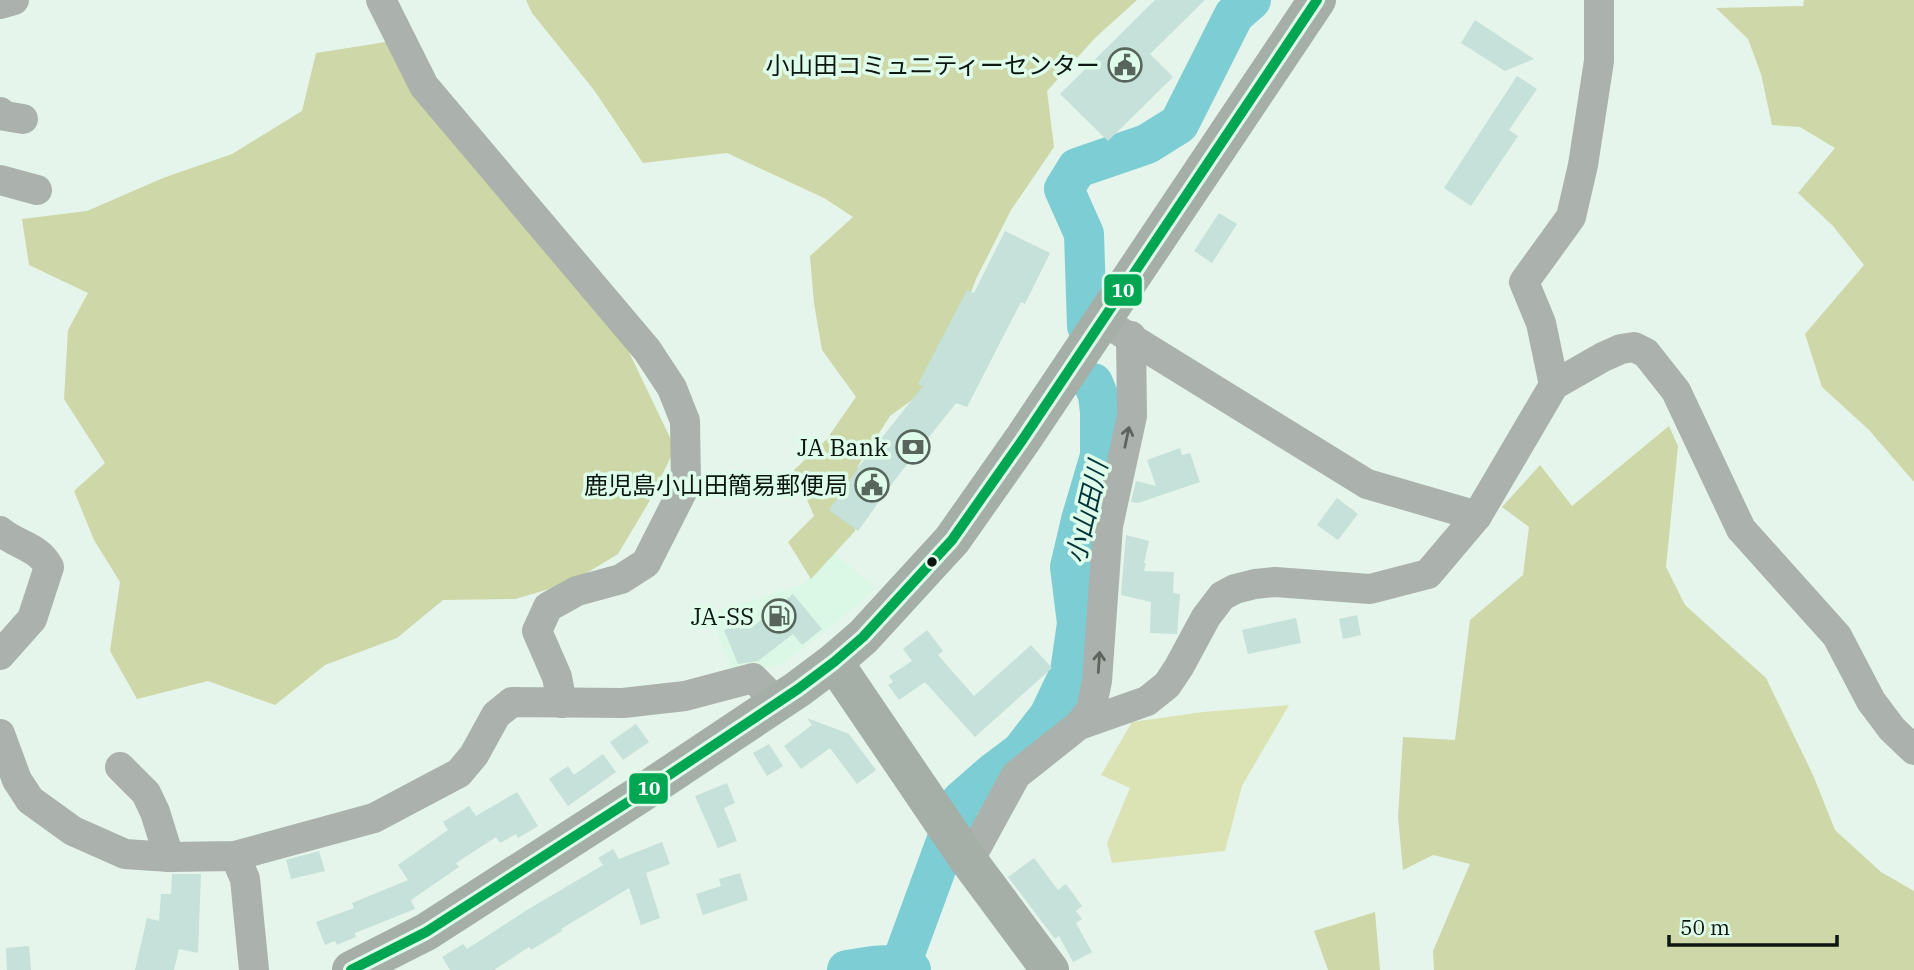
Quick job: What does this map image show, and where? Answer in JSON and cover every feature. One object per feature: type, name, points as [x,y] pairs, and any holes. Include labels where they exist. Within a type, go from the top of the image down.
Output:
[{"type":"highway","points":[[351,970],[426,932],[642,793],[778,703],[834,662],[876,624],[952,540],[1117,329],[1317,0]]},
{"type":"highway","points":[[834,662],[965,855],[1050,970]]},
{"type":"street","points":[[0,4],[14,0]]},
{"type":"street","points":[[381,0],[424,86],[647,350],[672,388],[685,421],[686,484],[646,563],[621,579],[577,592],[548,607],[537,631],[557,677],[562,703]]},
{"type":"street","points":[[1554,385],[1541,323],[1524,282],[1571,217],[1583,165],[1599,61],[1599,0]]},
{"type":"street","points":[[0,180],[37,190]]},
{"type":"street","points":[[1117,329],[1367,484],[1477,516]]},
{"type":"street","points":[[965,855],[1016,775],[1079,725],[1091,710],[1097,681],[1108,526],[1132,416],[1117,329]]},
{"type":"street","points":[[1079,725],[1147,701],[1167,685],[1180,667],[1206,617],[1222,596],[1235,589],[1275,582],[1370,589],[1428,574],[1477,516],[1554,385],[1621,349],[1634,347],[1646,353],[1676,391],[1741,529],[1837,636],[1871,701],[1892,729],[1914,750]]},
{"type":"street","points":[[0,531],[43,554],[49,567],[32,620],[0,655]]},
{"type":"street","points":[[0,734],[17,780],[30,800],[73,831],[125,854],[169,857],[235,856],[373,818],[460,773],[474,755],[496,715],[512,702],[623,703],[685,696],[753,678],[778,703]]},
{"type":"street","points":[[120,767],[146,793],[169,857]]},
{"type":"street","points":[[155,813],[157,781]]},
{"type":"street","points":[[235,856],[245,879],[254,970]]},
{"type":"shaded area","name":"JA-SS","points":[[832,551],[876,588],[781,665],[733,674],[713,621],[717,612],[803,584]]},
{"type":"green space","points":[[526,0],[1137,0],[1095,38],[1047,91],[1054,147],[1011,210],[976,279],[938,381],[890,416],[858,466],[855,531],[811,579],[788,542],[814,516],[794,470],[826,440],[856,397],[822,350],[810,256],[853,217],[824,198],[727,153],[643,163],[594,90],[532,13]]},
{"type":"green space","points":[[1804,0],[1914,0],[1914,482],[1869,430],[1822,387],[1805,334],[1864,265],[1833,226],[1798,193],[1835,148],[1800,127],[1772,125],[1761,74],[1748,39],[1716,8],[1803,6]]},
{"type":"green space","points":[[405,39],[628,350],[675,448],[649,502],[618,554],[570,583],[515,599],[443,600],[397,638],[325,665],[275,705],[208,681],[137,699],[110,651],[120,582],[94,540],[74,491],[105,463],[64,399],[68,330],[88,293],[29,265],[22,219],[87,211],[163,178],[232,154],[302,111],[316,53]]},
{"type":"green space","points":[[1669,426],[1678,446],[1666,567],[1685,605],[1766,678],[1813,775],[1835,830],[1881,872],[1914,891],[1914,970],[1434,970],[1433,951],[1470,864],[1433,855],[1403,870],[1398,817],[1403,737],[1455,740],[1470,620],[1523,575],[1529,527],[1502,507],[1540,465],[1572,506]]},
{"type":"green space","points":[[1289,705],[1242,786],[1225,851],[1112,863],[1107,843],[1130,788],[1101,775],[1132,722],[1203,712]]},
{"type":"green space","points":[[1375,912],[1380,970],[1328,970],[1314,931]]},
{"type":"building","name":"小山田コミュニティーセンター","points":[[1155,0],[1205,0],[1150,54],[1173,77],[1108,141],[1060,94]]},
{"type":"building","points":[[1475,20],[1534,59],[1505,71],[1461,43]]},
{"type":"building","points":[[1517,76],[1537,89],[1509,130],[1518,136],[1471,206],[1444,188]]},
{"type":"building","points":[[1219,213],[1237,224],[1212,263],[1194,251]]},
{"type":"building","points":[[1005,231],[1050,253],[1025,304],[1021,302],[967,407],[956,403],[858,531],[829,510],[860,465],[923,386],[918,384],[967,290],[974,293]]},
{"type":"building","points":[[1180,448],[1182,455],[1190,453],[1200,482],[1138,503],[1131,502],[1136,481],[1156,486],[1147,460]]},
{"type":"building","points":[[1337,498],[1358,514],[1338,540],[1317,525]]},
{"type":"building","points":[[1126,535],[1149,541],[1144,571],[1174,572],[1173,593],[1180,594],[1177,634],[1150,633],[1151,602],[1121,595]]},
{"type":"building","points":[[793,594],[822,629],[802,645],[793,634],[758,661],[738,664],[724,630],[752,618],[755,625]]},
{"type":"building","points":[[1357,615],[1361,635],[1343,639],[1339,619]]},
{"type":"building","points":[[1296,618],[1301,643],[1248,654],[1242,630]]},
{"type":"building","points":[[927,630],[943,651],[938,655],[974,696],[1031,645],[1052,668],[975,737],[925,682],[899,700],[888,685],[893,682],[889,676],[912,661],[903,649]]},
{"type":"building","points":[[807,718],[849,734],[876,770],[857,784],[830,748],[801,769],[784,746],[812,725]]},
{"type":"building","points":[[636,724],[649,742],[623,760],[610,742]]},
{"type":"building","points":[[769,744],[783,766],[767,776],[753,753]]},
{"type":"building","points":[[603,754],[616,772],[568,806],[549,779],[568,766],[574,775]]},
{"type":"building","points":[[727,783],[735,803],[724,808],[737,841],[718,848],[695,796]]},
{"type":"building","points":[[517,792],[538,826],[518,838],[516,834],[500,843],[496,837],[456,863],[459,867],[411,900],[415,909],[355,933],[356,937],[337,945],[335,941],[325,945],[316,922],[354,908],[352,903],[408,880],[398,865],[448,830],[443,822],[469,806],[476,816]]},
{"type":"building","points":[[662,842],[670,864],[646,873],[660,918],[641,925],[629,888],[531,950],[529,947],[494,970],[450,970],[442,957],[463,944],[467,949],[603,865],[598,858],[613,849],[619,859]]},
{"type":"building","points":[[319,851],[325,871],[291,879],[286,860]]},
{"type":"building","points":[[1034,858],[1058,890],[1066,884],[1082,906],[1076,911],[1082,919],[1076,923],[1092,952],[1073,962],[1059,936],[1055,939],[1008,877]]},
{"type":"building","points":[[740,873],[748,900],[703,915],[696,894],[721,886],[719,879]]},
{"type":"building","points":[[172,874],[201,874],[198,953],[179,949],[174,970],[135,970],[147,918],[159,921],[161,894],[171,894]]},
{"type":"building","points":[[29,946],[31,970],[7,970],[6,948]]},
{"type":"waterway","name":"小山田川","points":[[1087,326],[1084,234],[1064,189],[1077,168],[1147,144],[1179,124],[1234,15],[1251,0]]},
{"type":"waterway","name":"小山田川","points":[[900,967],[961,801],[1021,752],[1049,716],[1070,672],[1077,623],[1070,567],[1100,456],[1100,412],[1093,383]]},
{"type":"waterway","points":[[847,970],[888,965],[911,970]]},
{"type":"transit line","name":"10","points":[[351,970],[426,932],[642,793],[798,689],[863,637],[952,540],[1023,439],[1317,0]]},
{"type":"place","name":"小山田コミュニティーセンター","points":[[1125,65]]},
{"type":"place","name":"JA Bank","points":[[913,447]]},
{"type":"place","name":"鹿児島小山田簡易郵便局","points":[[872,485]]},
{"type":"place","name":"JA-SS","points":[[779,616]]}]
